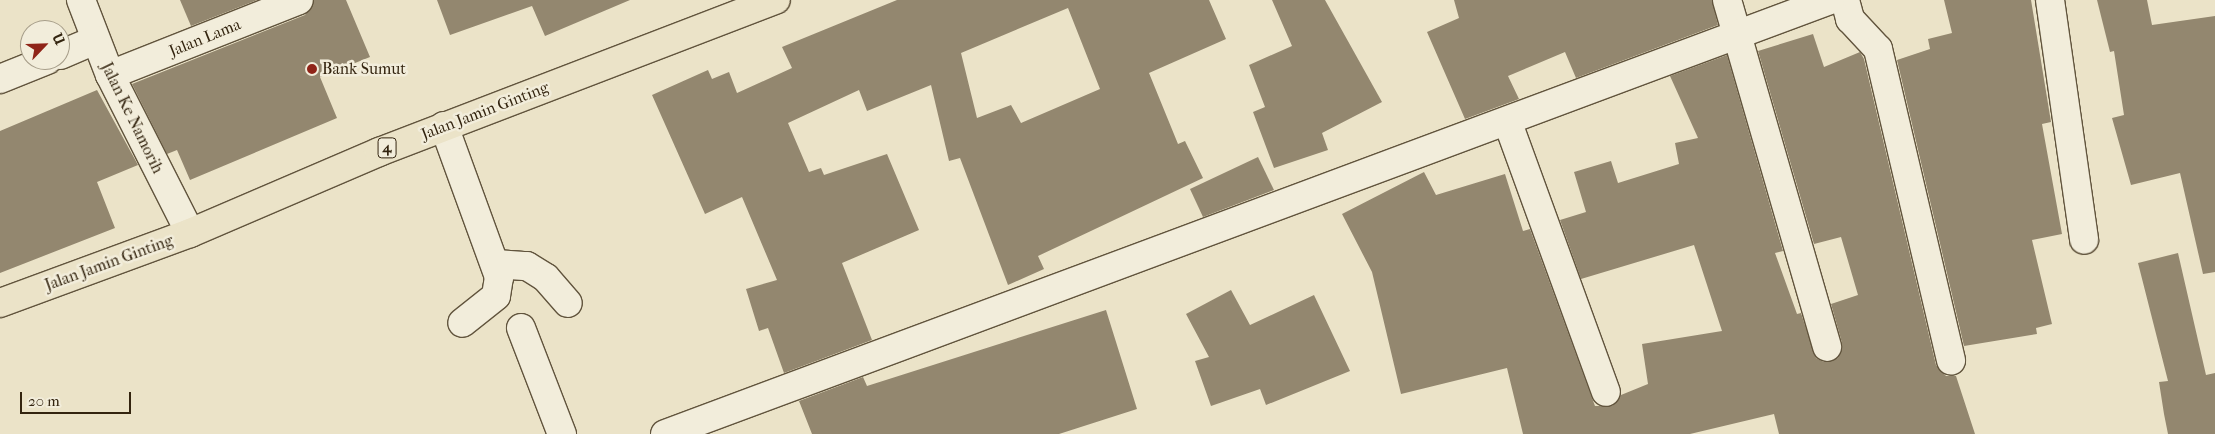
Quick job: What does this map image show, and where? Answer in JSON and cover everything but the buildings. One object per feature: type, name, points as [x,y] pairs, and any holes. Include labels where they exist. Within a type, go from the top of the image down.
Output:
[{"type":"highway","name":"Jalan Jamin Ginting","points":[[0,303],[190,233],[444,126],[776,0]]},
{"type":"street","name":"Jalan Ke Namorih","points":[[82,0],[95,40],[110,75],[190,233]]},
{"type":"street","name":"Jalan Lama","points":[[110,75],[300,0]]},
{"type":"street","points":[[1727,0],[1740,33],[1827,348]]},
{"type":"street","points":[[665,434],[1508,123],[1830,0]]},
{"type":"street","points":[[1845,0],[1850,19],[1878,49],[1951,361]]},
{"type":"street","points":[[2050,0],[2084,240]]},
{"type":"street","points":[[70,51],[95,40]]},
{"type":"street","points":[[0,79],[22,70]]},
{"type":"street","points":[[1508,123],[1606,392]]},
{"type":"street","points":[[444,126],[496,264],[496,296],[462,323]]},
{"type":"street","points":[[496,264],[527,266],[546,278],[568,303]]},
{"type":"street","points":[[521,328],[562,434]]},
{"type":"place","name":"Bank Sumut","points":[[312,69]]}]
